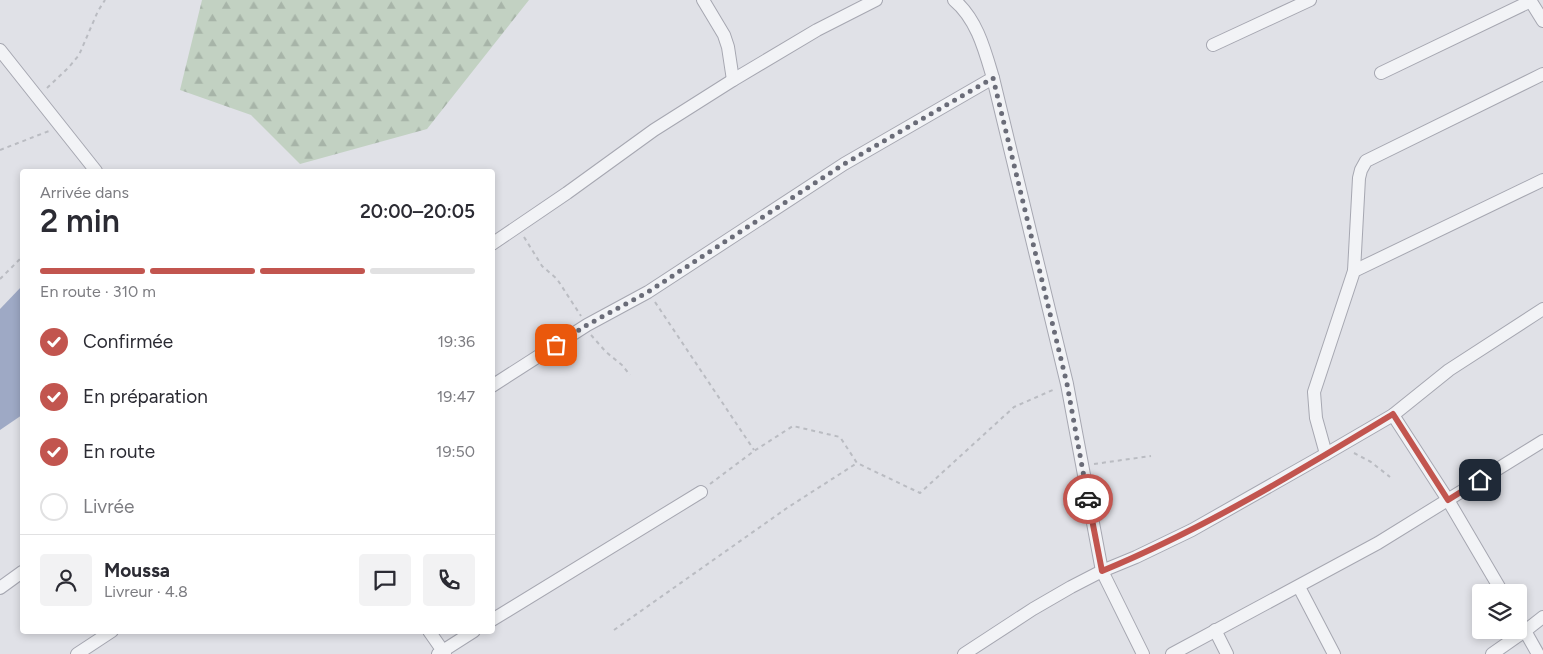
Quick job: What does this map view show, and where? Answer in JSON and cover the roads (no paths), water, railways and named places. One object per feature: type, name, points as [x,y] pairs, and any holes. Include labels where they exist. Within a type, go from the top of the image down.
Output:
[{"type":"street","points":[[703,0],[724,35],[728,47],[733,80]]},
{"type":"street","points":[[495,242],[654,130],[817,30],[876,0]]},
{"type":"street","points":[[954,0],[962,6],[981,38],[993,78],[1067,384],[1102,571],[1144,654]]},
{"type":"street","points":[[1213,46],[1310,0]]},
{"type":"street","points":[[1381,73],[1530,1],[1541,14]]},
{"type":"street","points":[[0,50],[94,169]]},
{"type":"street","points":[[1326,454],[1316,418],[1314,392],[1354,271],[1361,170],[1366,162],[1543,74]]},
{"type":"street","points":[[495,384],[587,325],[648,292],[844,164],[993,78]]},
{"type":"street","points":[[1354,271],[1543,180]]},
{"type":"street","points":[[964,654],[1046,601],[1102,571],[1192,530],[1342,445],[1393,414],[1449,370],[1543,309]]},
{"type":"street","points":[[1393,414],[1448,500],[1497,584]]},
{"type":"street","points":[[1172,654],[1378,544],[1543,441]]},
{"type":"street","points":[[495,618],[701,492]]},
{"type":"street","points":[[0,588],[20,573]]},
{"type":"street","points":[[1299,587],[1334,654]]},
{"type":"street","points":[[1527,623],[1543,617]]},
{"type":"street","points":[[1215,630],[1227,654]]},
{"type":"street","points":[[77,654],[107,634]]},
{"type":"street","points":[[431,634],[442,653],[470,634]]},
{"type":"street","points":[[1527,634],[1538,654]]},
{"type":"street","points":[[1492,654],[1508,639]]},
{"type":"water","points":[[20,288],[20,416],[0,430],[0,309]]}]
